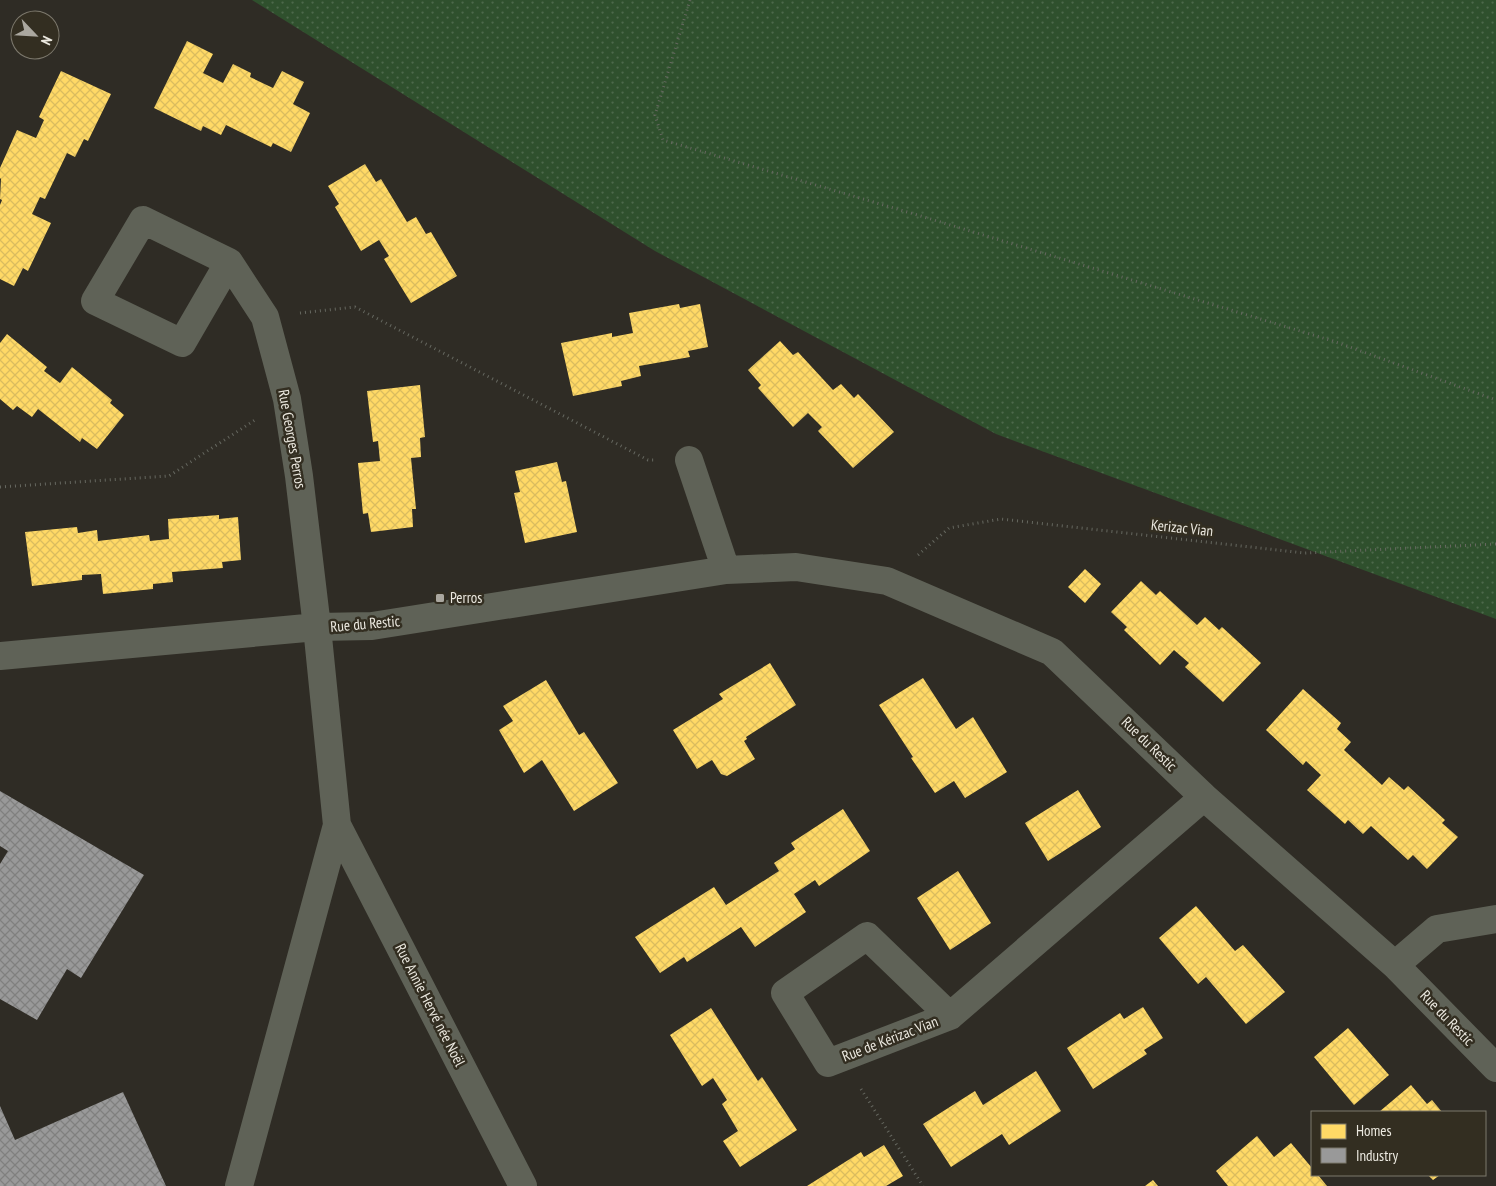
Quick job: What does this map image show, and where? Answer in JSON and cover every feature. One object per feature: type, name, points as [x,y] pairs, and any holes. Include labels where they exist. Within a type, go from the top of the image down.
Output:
[{"type":"street","points":[[143,220],[229,262],[182,343],[95,301],[143,220]]},
{"type":"street","name":"Rue Georges Perros","points":[[229,262],[264,316],[286,399],[299,476],[317,628]]},
{"type":"street","points":[[689,460],[726,570]]},
{"type":"street","name":"Rue du Restic","points":[[0,656],[317,628],[372,626],[726,570],[796,567],[886,581],[1052,652],[1204,797],[1395,965],[1496,1068]]},
{"type":"street","name":"Rue Annie Hervé née Noël","points":[[239,1186],[337,825],[317,628]]},
{"type":"street","name":"Rue de Kérizac Vian","points":[[950,1016],[867,936],[785,993],[828,1063],[950,1016],[1204,797]]},
{"type":"street","name":"Rue Annie Hervé née Noël","points":[[337,825],[523,1186]]},
{"type":"street","points":[[1395,965],[1437,929],[1496,919]]},
{"type":"path","points":[[690,0],[655,115],[663,140],[1333,341],[1496,400]]},
{"type":"path","points":[[264,316],[355,308],[648,460],[689,460]]},
{"type":"path","points":[[0,487],[169,476],[286,399]]},
{"type":"path","name":"Kerizac Vian","points":[[886,581],[949,528],[1001,519],[1304,553],[1496,544]]},
{"type":"path","points":[[842,1058],[922,1186]]},
{"type":"green space","points":[[252,0],[1496,0],[1496,619],[996,434],[655,251]]},
{"type":"building: Homes","points":[[187,41],[213,54],[203,73],[223,83],[233,64],[251,73],[250,77],[273,88],[282,71],[304,82],[293,104],[310,113],[291,152],[273,143],[271,147],[226,125],[221,135],[203,126],[201,131],[154,108]]},
{"type":"building: Homes","points":[[61,71],[111,94],[88,141],[84,139],[75,157],[67,153],[45,199],[40,197],[32,214],[51,223],[28,271],[23,268],[14,286],[0,279],[0,205],[2,200],[0,199],[0,168],[17,130],[36,138],[44,120],[39,117]]},
{"type":"building: Homes","points":[[365,164],[376,182],[381,179],[407,222],[416,217],[426,234],[431,232],[457,276],[411,303],[384,259],[389,256],[379,240],[361,251],[335,207],[339,204],[328,186]]},
{"type":"building: Homes","points":[[679,304],[680,308],[700,304],[708,347],[688,351],[690,357],[639,366],[641,376],[621,381],[622,386],[573,396],[561,343],[612,333],[612,337],[633,333],[629,313]]},
{"type":"building: Homes","points":[[7,334],[47,367],[44,371],[60,383],[72,367],[112,400],[110,403],[124,415],[97,449],[82,438],[80,442],[38,409],[32,417],[17,406],[13,410],[0,399],[0,343]]},
{"type":"building: Homes","points":[[780,341],[793,355],[798,352],[833,390],[841,384],[854,398],[858,394],[894,432],[853,468],[818,431],[822,427],[808,413],[793,427],[758,388],[761,385],[748,370]]},
{"type":"building: Homes","points":[[420,385],[425,437],[420,438],[421,457],[411,458],[416,509],[412,509],[413,527],[371,532],[368,513],[363,514],[358,463],[380,461],[378,441],[373,442],[367,391]]},
{"type":"building: Homes","points":[[557,462],[562,482],[566,481],[577,532],[525,543],[514,493],[520,492],[515,471]]},
{"type":"building: Homes","points":[[219,515],[219,519],[238,517],[241,560],[222,562],[223,568],[172,572],[173,582],[153,584],[153,589],[103,594],[101,574],[82,575],[82,580],[32,586],[25,532],[77,527],[78,533],[97,530],[98,541],[149,535],[150,541],[169,539],[168,519]]},
{"type":"building: Homes","points":[[1085,569],[1101,584],[1085,603],[1068,587]]},
{"type":"building: Homes","points":[[1141,581],[1156,595],[1160,591],[1197,625],[1205,617],[1219,630],[1222,627],[1261,663],[1223,702],[1185,667],[1189,663],[1174,650],[1160,665],[1124,630],[1127,627],[1111,612]]},
{"type":"building: Homes","points":[[770,663],[796,705],[746,737],[747,739],[744,741],[755,759],[727,776],[721,774],[712,760],[697,769],[673,730],[723,699],[719,694]]},
{"type":"building: Homes","points":[[923,678],[956,729],[973,717],[1007,772],[965,798],[954,781],[935,793],[879,705]]},
{"type":"building: Homes","points":[[546,680],[579,735],[584,732],[618,783],[574,811],[542,760],[524,773],[499,730],[513,721],[503,706]]},
{"type":"building: Homes","points":[[1303,689],[1341,723],[1337,729],[1351,742],[1344,750],[1382,785],[1389,777],[1404,790],[1408,786],[1445,820],[1442,823],[1458,837],[1427,869],[1413,855],[1408,860],[1371,826],[1363,834],[1348,820],[1345,824],[1307,790],[1321,775],[1306,761],[1303,765],[1266,730]]},
{"type":"building: Homes","points":[[1078,790],[1101,827],[1048,861],[1025,823]]},
{"type":"building: Homes","points":[[843,809],[870,851],[819,886],[815,880],[794,894],[806,912],[755,947],[741,927],[687,962],[684,957],[660,973],[635,937],[714,887],[726,905],[779,871],[774,863],[795,849],[791,843]]},
{"type":"building: Homes","points":[[958,871],[991,923],[950,950],[917,898]]},
{"type":"building: Homes","points":[[1196,906],[1235,951],[1243,945],[1285,992],[1246,1024],[1206,977],[1198,984],[1159,938]]},
{"type":"building: Homes","points":[[1143,1007],[1163,1038],[1144,1050],[1147,1054],[1093,1089],[1067,1048],[1120,1013],[1124,1019]]},
{"type":"building: Homes","points":[[711,1008],[758,1081],[762,1077],[797,1130],[740,1167],[723,1141],[738,1131],[722,1104],[727,1100],[713,1078],[702,1086],[670,1035]]},
{"type":"building: Homes","points":[[1348,1028],[1389,1075],[1354,1105],[1314,1057]]},
{"type":"building: Homes","points":[[1036,1071],[1061,1111],[1009,1145],[1002,1134],[951,1167],[923,1124],[975,1091],[983,1105]]},
{"type":"building: Homes","points":[[1411,1085],[1427,1104],[1432,1100],[1441,1111],[1380,1111]]},
{"type":"building: Homes","points":[[1257,1136],[1274,1157],[1291,1143],[1311,1167],[1311,1176],[1319,1176],[1327,1186],[1228,1186],[1216,1171]]},
{"type":"building: Homes","points":[[884,1145],[903,1176],[886,1186],[807,1186],[861,1152],[864,1157]]},
{"type":"building: Homes","points":[[1429,1176],[1439,1176],[1433,1180]]},
{"type":"building: Homes","points":[[1153,1180],[1158,1186],[1145,1186]]},
{"type":"building: Industry","points":[[0,791],[144,875],[81,978],[67,969],[37,1020],[0,999],[0,864],[8,851],[0,846]]},
{"type":"building: Industry","points":[[123,1092],[166,1186],[0,1186],[0,1106],[15,1140]]},
{"type":"place","name":"Perros","points":[[440,598]]}]
